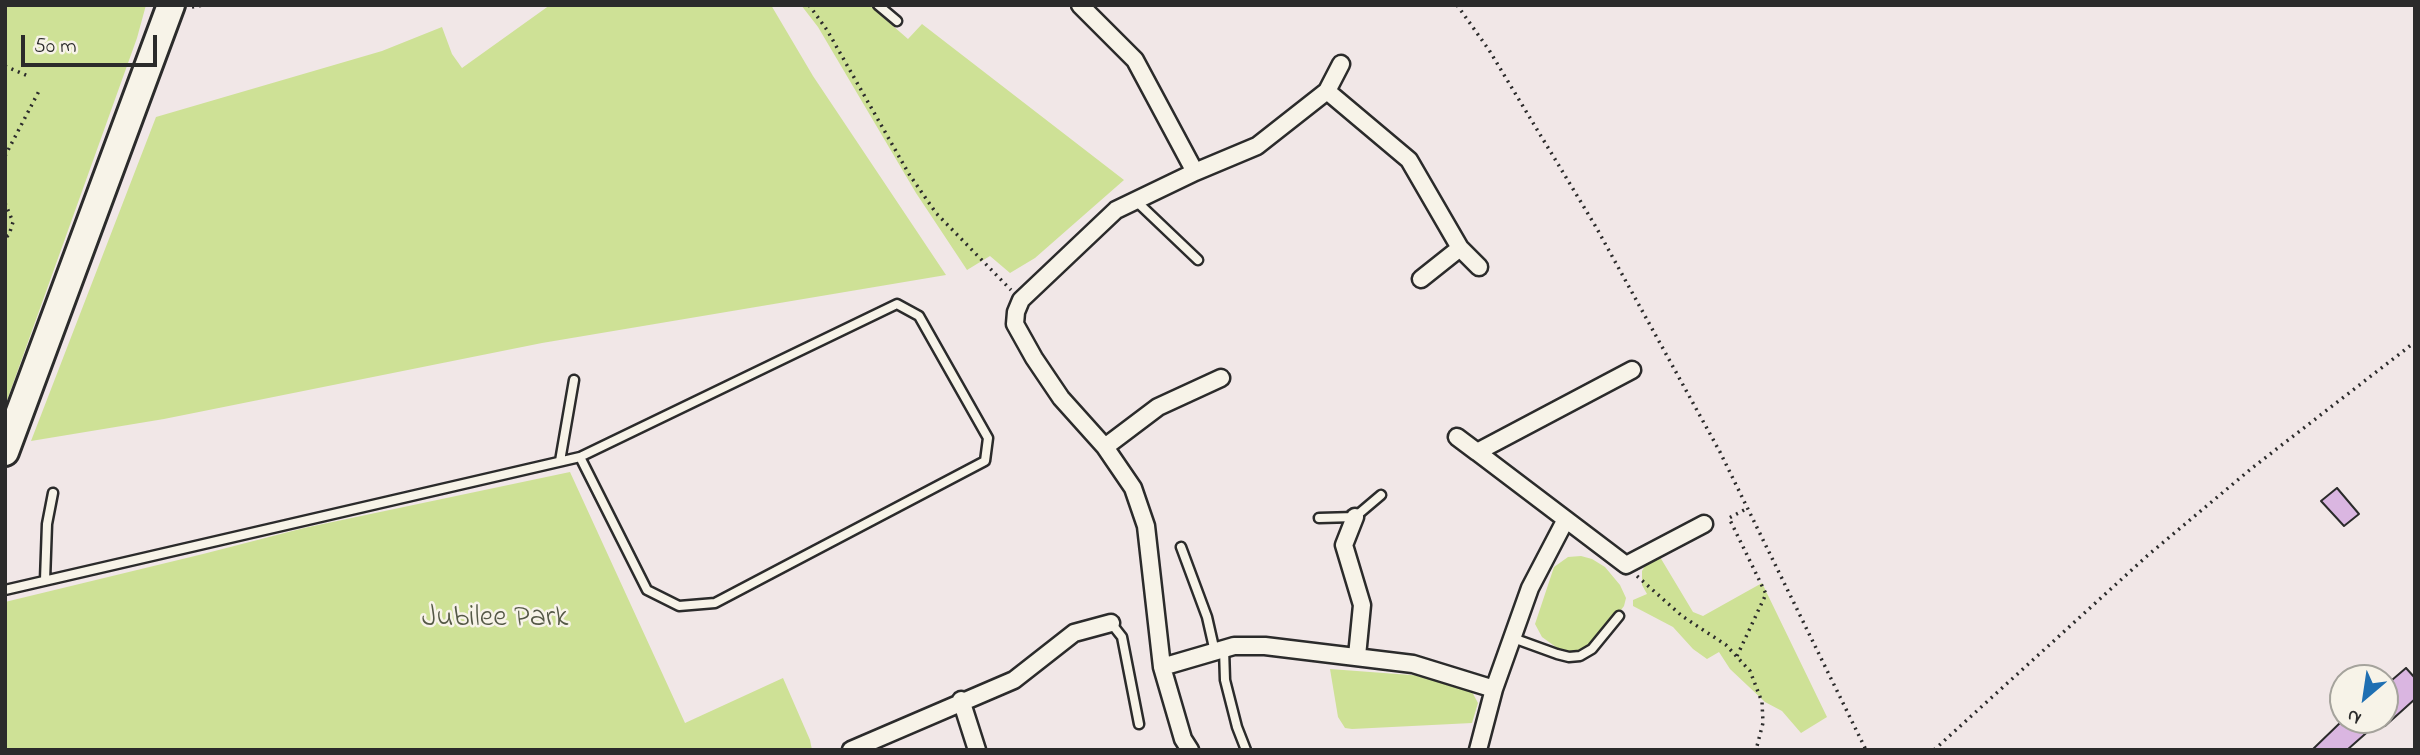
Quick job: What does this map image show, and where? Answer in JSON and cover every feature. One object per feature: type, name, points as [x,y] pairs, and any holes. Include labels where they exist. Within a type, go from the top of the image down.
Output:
[{"type":"main road","points":[[5,452],[171,5]]},
{"type":"street","points":[[1080,5],[1135,60],[1195,172]]},
{"type":"street","points":[[1190,750],[1183,739],[1162,667],[1146,526],[1133,488],[1104,447],[1061,398],[1034,358],[1015,324],[1018,306],[1116,210],[1257,146],[1327,91],[1341,64]]},
{"type":"street","points":[[1327,91],[1409,160],[1460,248],[1479,267]]},
{"type":"street","points":[[1421,279],[1460,248]]},
{"type":"street","points":[[1477,452],[1632,370]]},
{"type":"street","points":[[1104,447],[1158,407],[1222,378]]},
{"type":"street","points":[[1457,437],[1626,565],[1704,524]]},
{"type":"street","points":[[1355,517],[1344,545],[1362,605],[1357,656]]},
{"type":"street","points":[[1478,750],[1494,689],[1530,588],[1565,521]]},
{"type":"street","points":[[851,750],[1014,680],[1074,633],[1111,623]]},
{"type":"street","points":[[1162,667],[1234,646],[1265,646],[1413,664],[1494,689]]},
{"type":"street","points":[[961,701],[977,750]]},
{"type":"lane","points":[[878,5],[897,21]]},
{"type":"lane","points":[[1135,200],[1198,260]]},
{"type":"lane","points":[[5,590],[580,457],[897,304],[919,316],[988,438],[985,461],[715,603],[680,606],[647,590],[580,457]]},
{"type":"lane","points":[[560,461],[574,380]]},
{"type":"lane","points":[[46,580],[47,524],[53,493]]},
{"type":"lane","points":[[1319,518],[1355,517],[1381,495]]},
{"type":"lane","points":[[1181,547],[1219,651],[1237,727],[1246,750]]},
{"type":"lane","points":[[1513,638],[1557,654],[1580,656],[1592,649],[1619,616]]},
{"type":"lane","points":[[1111,623],[1122,638],[1139,724]]},
{"type":"path","points":[[809,5],[827,30],[909,174],[936,213],[1018,306]]},
{"type":"path","points":[[1457,5],[1489,50],[1596,227],[1720,452],[1866,750]]},
{"type":"path","points":[[5,66],[28,76]]},
{"type":"path","points":[[5,156],[39,91]]},
{"type":"path","points":[[5,203],[13,222],[9,235],[5,237]]},
{"type":"path","points":[[1934,750],[2157,548],[2252,468],[2415,342]]},
{"type":"path","points":[[1737,656],[1766,594],[1729,518],[1748,508]]},
{"type":"path","points":[[1626,565],[1682,616],[1726,645],[1750,671],[1762,702],[1763,723],[1756,750]]},
{"type":"green space","points":[[5,5],[146,5],[137,38],[5,406]]},
{"type":"green space","points":[[550,5],[771,5],[813,76],[946,275],[542,343],[164,419],[31,441],[156,117],[382,51],[442,27],[452,54],[462,68]]},
{"type":"green space","points":[[801,5],[869,5],[908,39],[922,24],[1124,180],[1035,258],[1010,273],[990,256],[967,270],[916,193],[818,27]]},
{"type":"green space","name":"Jubilee Park","points":[[570,472],[685,723],[783,678],[812,750],[5,750],[5,602],[304,528]]},
{"type":"green space","points":[[1581,556],[1605,567],[1620,585],[1626,598],[1624,606],[1597,642],[1584,652],[1567,655],[1542,637],[1535,624],[1554,567],[1568,557]]},
{"type":"green space","points":[[1660,557],[1693,612],[1703,616],[1762,583],[1827,717],[1801,733],[1782,711],[1765,702],[1730,669],[1719,652],[1707,659],[1693,649],[1673,627],[1633,606],[1633,600],[1647,594],[1642,585],[1642,571],[1645,566]]},
{"type":"green space","points":[[1330,669],[1424,676],[1471,690],[1478,703],[1472,723],[1345,728],[1338,717]]},
{"type":"building","points":[[2337,488],[2359,514],[2344,526],[2321,501]]},
{"type":"building","points":[[2406,668],[2415,678],[2415,699],[2399,713],[2399,674]]},
{"type":"building","points":[[2329,734],[2365,734],[2347,750],[2312,750]]}]
